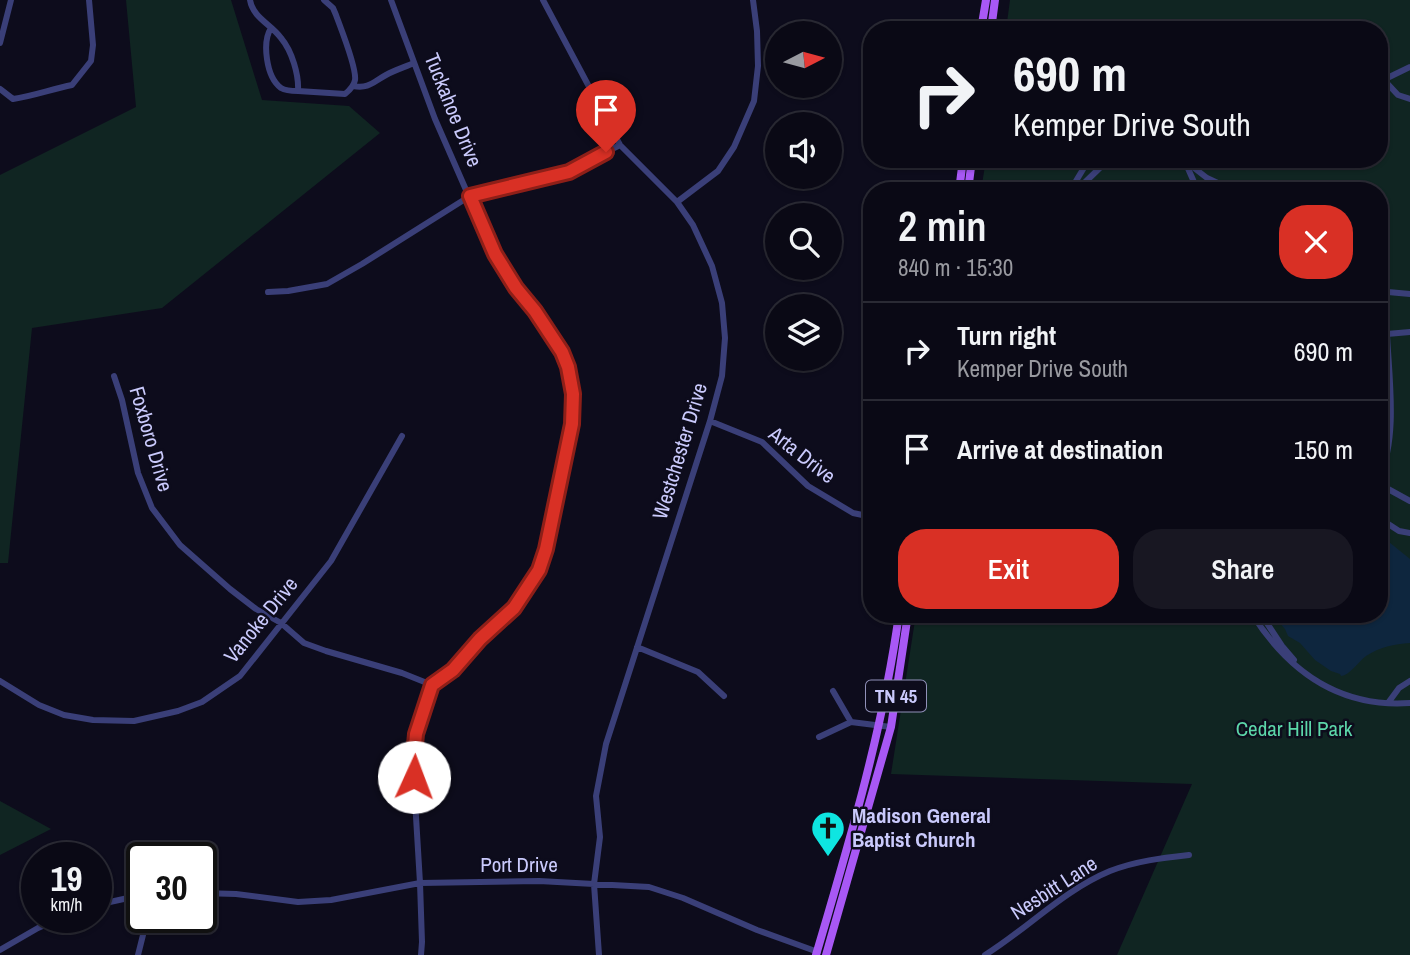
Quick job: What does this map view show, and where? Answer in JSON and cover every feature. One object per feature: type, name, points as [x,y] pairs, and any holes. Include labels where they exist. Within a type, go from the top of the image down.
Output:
[{"type":"main road","points":[[982,21],[986,0]]},
{"type":"main road","points":[[992,21],[995,0]]},
{"type":"main road","name":"TN 45","points":[[823,954],[880,725],[897,623]]},
{"type":"main road","name":"TN 45","points":[[823,954],[891,727],[907,623]]},
{"type":"street","points":[[0,43],[11,0]]},
{"type":"street","points":[[0,89],[13,99],[72,85],[91,61],[93,45],[89,0]]},
{"type":"street","points":[[250,0],[256,14],[283,40],[299,84],[298,91]]},
{"type":"street","points":[[271,28],[265,44],[270,70],[277,84],[282,88],[298,91],[345,94],[353,86],[355,75],[336,15],[324,0]]},
{"type":"street","name":"Tuckahoe Drive","points":[[391,0],[435,119],[495,254],[562,352],[573,394],[572,424],[546,549],[539,570],[514,608],[480,639],[453,670],[432,685]]},
{"type":"street","name":"Westchester Drive","points":[[543,0],[620,145],[677,202],[693,225],[712,266],[722,303],[725,338],[722,376],[710,421],[602,762],[596,796],[600,837],[594,884],[599,955]]},
{"type":"street","points":[[677,202],[718,171],[734,147],[754,101],[758,66],[753,0]]},
{"type":"street","points":[[353,86],[370,85],[385,75],[414,63]]},
{"type":"street","points":[[1388,78],[1410,66]]},
{"type":"street","points":[[1388,86],[1398,95],[1410,99]]},
{"type":"street","points":[[268,292],[327,284],[470,196],[569,172],[620,145]]},
{"type":"street","points":[[1085,182],[1100,168]]},
{"type":"street","points":[[1194,168],[1216,182]]},
{"type":"street","points":[[1388,292],[1410,294]]},
{"type":"street","points":[[1388,334],[1410,332]]},
{"type":"street","points":[[1388,365],[1388,445]]},
{"type":"street","name":"Foxboro Drive","points":[[114,376],[138,473],[152,508],[180,545],[222,583],[256,609],[281,623],[304,643],[432,685]]},
{"type":"street","name":"Arta Drive","points":[[710,421],[762,442],[808,486],[853,513],[863,515]]},
{"type":"street","name":"Vanoke Drive","points":[[0,681],[39,705],[64,715],[93,720],[134,722],[202,702],[240,676],[331,561],[402,436]]},
{"type":"street","points":[[1388,489],[1410,501]]},
{"type":"street","points":[[1388,523],[1399,531],[1410,533]]},
{"type":"street","points":[[1258,623],[1280,653],[1298,669],[1336,692],[1388,704],[1410,703]]},
{"type":"street","points":[[1267,623],[1293,659],[1316,680]]},
{"type":"street","points":[[637,646],[698,672],[723,696]]},
{"type":"street","points":[[1388,704],[1399,688],[1410,681]]},
{"type":"street","points":[[421,955],[413,767],[416,734],[432,685]]},
{"type":"street","points":[[833,691],[851,722]]},
{"type":"street","points":[[819,737],[851,722],[891,727]]},
{"type":"street","name":"Nesbitt Lane","points":[[985,955],[1073,892],[1109,872],[1147,860],[1189,855]]},
{"type":"street","name":"Port Drive","points":[[217,893],[298,902],[331,900],[420,883],[539,881],[649,887],[823,954]]},
{"type":"street","points":[[0,950],[29,933]]},
{"type":"street","points":[[138,955],[143,933]]},
{"type":"green space","points":[[126,0],[231,0],[262,100],[349,106],[380,133],[162,308],[32,328],[8,563],[0,563],[0,175],[136,107]]},
{"type":"green space","name":"Cedar Hill Park","points":[[1010,0],[1410,0],[1410,955],[1117,955],[1192,784],[891,774],[915,623],[1388,623],[1388,182],[982,182],[985,168],[1388,168],[1388,21],[1007,21]]},
{"type":"green space","points":[[0,801],[51,829],[21,842],[0,855]]},
{"type":"water","points":[[1388,541],[1410,559],[1410,643],[1377,650],[1341,676],[1315,660],[1300,643],[1288,636],[1280,623],[1388,623]]},
{"type":"place","name":"Madison General Baptist Church","points":[[828,858]]},
{"type":"route","points":[[414,777],[416,734],[432,685],[453,670],[480,639],[514,608],[539,570],[546,549],[572,424],[573,394],[562,352],[495,254],[470,196],[569,172],[606,152]]}]
